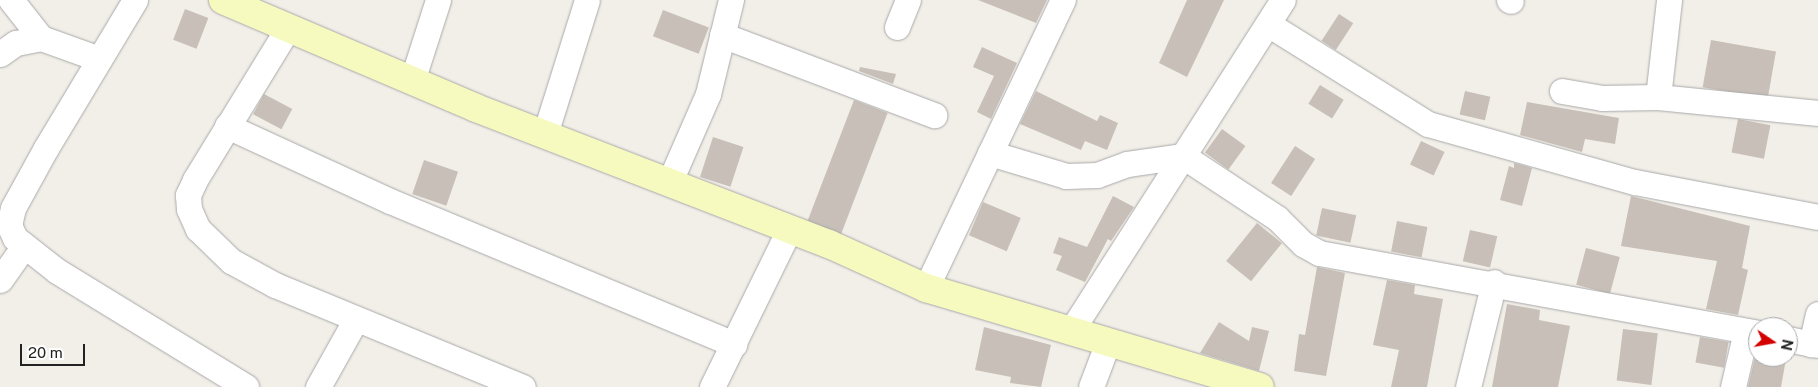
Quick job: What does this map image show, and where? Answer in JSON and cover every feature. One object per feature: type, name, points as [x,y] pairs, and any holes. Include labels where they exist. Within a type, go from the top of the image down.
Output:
[{"type":"street","points":[[11,0],[41,38]]},
{"type":"street","points":[[134,0],[13,208],[9,225],[15,238],[58,271],[246,387]]},
{"type":"street","points":[[222,0],[412,81],[790,228],[926,288],[1260,387]]},
{"type":"street","points":[[412,81],[438,0]]},
{"type":"street","points":[[545,134],[587,0]]},
{"type":"street","points":[[670,180],[708,94],[731,0]]},
{"type":"street","points":[[898,27],[908,0]]},
{"type":"street","points":[[926,288],[1063,0]]},
{"type":"street","points":[[1071,331],[1283,0]]},
{"type":"street","points":[[1658,98],[1669,0]]},
{"type":"street","points":[[1268,24],[1428,124],[1635,182],[1818,217]]},
{"type":"street","points":[[288,28],[227,126],[188,195],[189,209],[198,229],[231,261],[275,285],[523,387]]},
{"type":"street","points":[[722,35],[934,115]]},
{"type":"street","points":[[0,54],[16,43],[41,38],[99,59]]},
{"type":"street","points":[[1562,91],[1602,98],[1658,98],[1818,112]]},
{"type":"street","points":[[227,126],[390,201],[734,344]]},
{"type":"street","points":[[990,152],[1066,176],[1097,176],[1127,164],[1183,156],[1277,218],[1303,244],[1319,253],[1494,282],[1748,331]]},
{"type":"street","points":[[712,387],[790,228]]},
{"type":"street","points":[[0,280],[24,246]]},
{"type":"street","points":[[1468,387],[1494,282]]},
{"type":"street","points":[[1806,343],[1818,314]]},
{"type":"street","points":[[318,387],[356,319]]},
{"type":"street","points":[[1090,387],[1108,342]]},
{"type":"street","points":[[1733,387],[1748,344]]},
{"type":"building","points":[[978,0],[1047,0],[1036,23]]},
{"type":"building","points":[[1187,0],[1224,0],[1187,77],[1159,63]]},
{"type":"building","points":[[185,9],[208,18],[197,49],[173,40]]},
{"type":"building","points":[[663,10],[709,28],[699,54],[653,36]]},
{"type":"building","points":[[1339,14],[1353,23],[1336,50],[1322,41]]},
{"type":"building","points":[[1711,40],[1776,51],[1768,99],[1703,87]]},
{"type":"building","points":[[982,47],[1017,63],[991,119],[977,112],[994,76],[973,67]]},
{"type":"building","points":[[860,67],[896,74],[893,84],[859,71]]},
{"type":"building","points":[[1320,85],[1344,100],[1332,118],[1308,104]]},
{"type":"building","points":[[1036,91],[1097,121],[1100,115],[1118,123],[1107,150],[1085,141],[1081,150],[1020,124]]},
{"type":"building","points":[[1465,91],[1490,97],[1485,120],[1460,114]]},
{"type":"building","points":[[264,94],[292,109],[281,129],[253,114]]},
{"type":"building","points":[[854,100],[888,113],[841,234],[807,221]]},
{"type":"building","points":[[1527,102],[1619,118],[1615,144],[1585,139],[1582,152],[1520,135]]},
{"type":"building","points":[[1738,119],[1770,125],[1764,159],[1732,152]]},
{"type":"building","points":[[1222,129],[1245,146],[1228,170],[1205,152]]},
{"type":"building","points":[[713,137],[743,147],[730,187],[700,177]]},
{"type":"building","points":[[1421,141],[1445,152],[1434,176],[1410,165]]},
{"type":"building","points":[[1295,146],[1315,159],[1291,196],[1271,183]]},
{"type":"building","points":[[424,160],[458,172],[446,206],[412,194]]},
{"type":"building","points":[[1514,163],[1532,168],[1522,206],[1500,200],[1509,166],[1514,168]]},
{"type":"building","points":[[1113,196],[1134,207],[1111,241],[1108,239],[1085,282],[1056,270],[1062,256],[1053,253],[1059,237],[1087,247]]},
{"type":"building","points":[[1631,196],[1750,226],[1742,268],[1748,270],[1738,315],[1706,309],[1717,261],[1621,246]]},
{"type":"building","points":[[983,202],[1021,218],[1007,251],[969,235]]},
{"type":"building","points":[[1322,208],[1356,215],[1350,243],[1316,235]]},
{"type":"building","points":[[1397,221],[1427,227],[1422,257],[1391,251]]},
{"type":"building","points":[[1257,223],[1282,243],[1251,281],[1226,261]]},
{"type":"building","points":[[1470,230],[1497,236],[1490,267],[1463,261]]},
{"type":"building","points":[[1586,248],[1620,257],[1610,294],[1576,285]]},
{"type":"building","points":[[1317,267],[1345,273],[1326,376],[1294,371],[1299,334],[1305,335]]},
{"type":"building","points":[[1387,280],[1415,285],[1414,294],[1443,299],[1427,387],[1391,387],[1399,350],[1373,345]]},
{"type":"building","points":[[1507,304],[1540,310],[1539,320],[1570,326],[1558,387],[1492,387]]},
{"type":"building","points":[[1219,322],[1249,341],[1252,327],[1269,331],[1259,371],[1200,353]]},
{"type":"building","points":[[984,327],[1051,345],[1041,387],[1010,383],[1011,377],[975,370]]},
{"type":"building","points":[[1623,329],[1658,333],[1651,385],[1617,381]]},
{"type":"building","points":[[1700,337],[1729,342],[1724,368],[1695,363]]},
{"type":"building","points":[[1753,367],[1785,367],[1781,387],[1748,387]]}]
